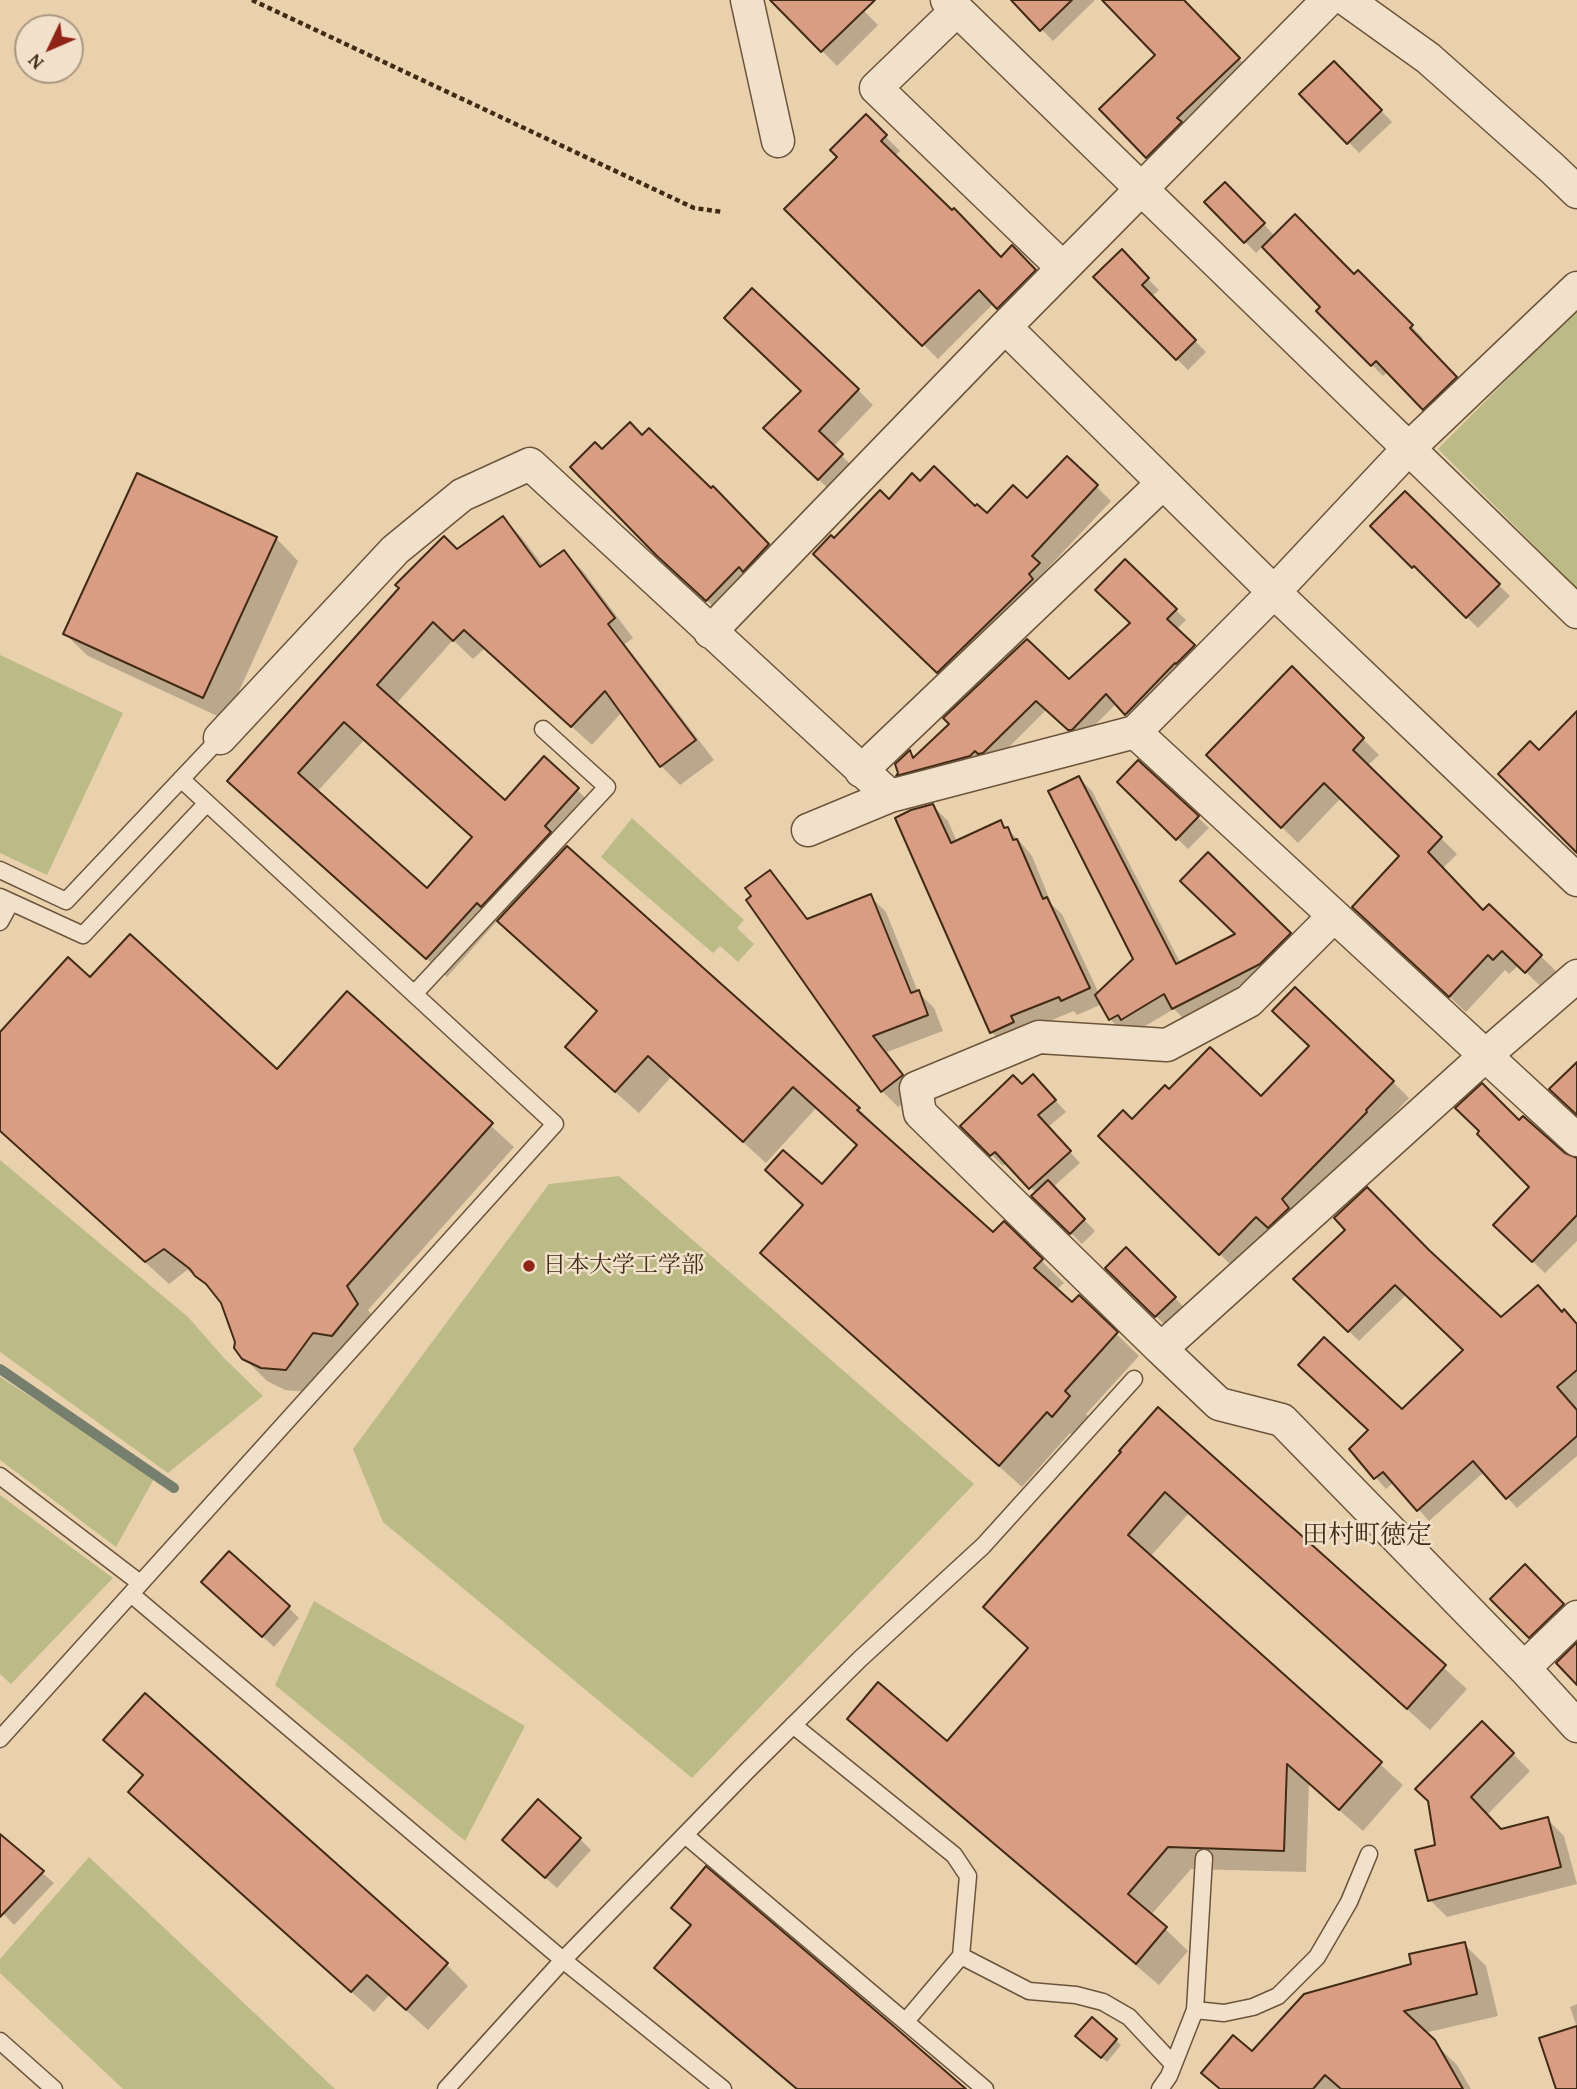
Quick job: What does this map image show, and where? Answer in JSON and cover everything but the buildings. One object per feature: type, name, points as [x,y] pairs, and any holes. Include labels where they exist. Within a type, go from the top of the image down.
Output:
[{"type":"street","points":[[747,0],[778,141]]},
{"type":"street","points":[[710,632],[1005,327],[1328,0]]},
{"type":"street","points":[[1347,0],[1428,58],[1577,192]]},
{"type":"street","points":[[1063,268],[876,88],[952,5],[1577,612]]},
{"type":"street","points":[[808,830],[890,796],[1135,732],[1274,592],[1409,449],[1577,288]]},
{"type":"street","points":[[1005,327],[1274,592],[1577,880]]},
{"type":"street","points":[[220,738],[395,550],[462,495],[530,464],[890,796]]},
{"type":"street","points":[[862,771],[1163,483]]},
{"type":"street","points":[[1135,732],[1577,1140]]},
{"type":"street","points":[[1333,917],[1249,1001],[1167,1045],[1039,1037],[916,1088],[920,1113],[1219,1404],[1282,1420],[1577,1726]]},
{"type":"street","points":[[1161,1349],[1577,976]]},
{"type":"street","points":[[1524,1668],[1577,1617]]},
{"type":"lane","points":[[414,994],[607,786],[543,729]]},
{"type":"lane","points":[[0,870],[66,901],[220,738]]},
{"type":"lane","points":[[0,1739],[555,1124],[181,779]]},
{"type":"lane","points":[[0,922],[5,899],[83,935],[207,803]]},
{"type":"lane","points":[[446,2089],[563,1960],[793,1725],[983,1546],[1134,1379]]},
{"type":"lane","points":[[0,1476],[136,1589],[563,1960],[723,2089]]},
{"type":"lane","points":[[793,1725],[954,1855],[968,1876],[961,1956],[906,2021]]},
{"type":"lane","points":[[685,1835],[985,2089]]},
{"type":"lane","points":[[1195,2010],[1224,2013],[1253,2007],[1278,1996],[1317,1957],[1349,1902],[1369,1854]]},
{"type":"lane","points":[[1160,2089],[1195,2010],[1204,1858]]},
{"type":"lane","points":[[961,1956],[1029,1991],[1076,1995],[1103,2002],[1129,2017],[1173,2064]]},
{"type":"lane","points":[[0,2041],[54,2089]]},
{"type":"path","points":[[252,0],[694,208],[723,212]]},
{"type":"shaded area","points":[[1577,309],[1577,588],[1438,449]]},
{"type":"shaded area","points":[[0,655],[123,713],[47,875],[0,853]]},
{"type":"shaded area","points":[[632,818],[744,920],[737,928],[754,944],[738,962],[720,946],[713,953],[601,857]]},
{"type":"shaded area","points":[[0,1160],[188,1317],[224,1358],[263,1396],[168,1473],[0,1352]]},
{"type":"shaded area","points":[[619,1176],[974,1484],[692,1778],[383,1522],[353,1449],[549,1184]]},
{"type":"shaded area","points":[[0,1377],[155,1477],[116,1547],[0,1460]]},
{"type":"shaded area","points":[[0,1495],[113,1578],[11,1684],[0,1674]]},
{"type":"shaded area","points":[[314,1601],[525,1726],[465,1841],[275,1685]]},
{"type":"shaded area","points":[[89,1857],[335,2089],[123,2089],[0,1973],[0,1959]]},
{"type":"waterway","points":[[0,1369],[174,1488]]},
{"type":"place","name":"日本大学工学部","points":[[529,1266]]},
{"type":"district","name":"田村町徳定","points":[[1367,1536]]}]
